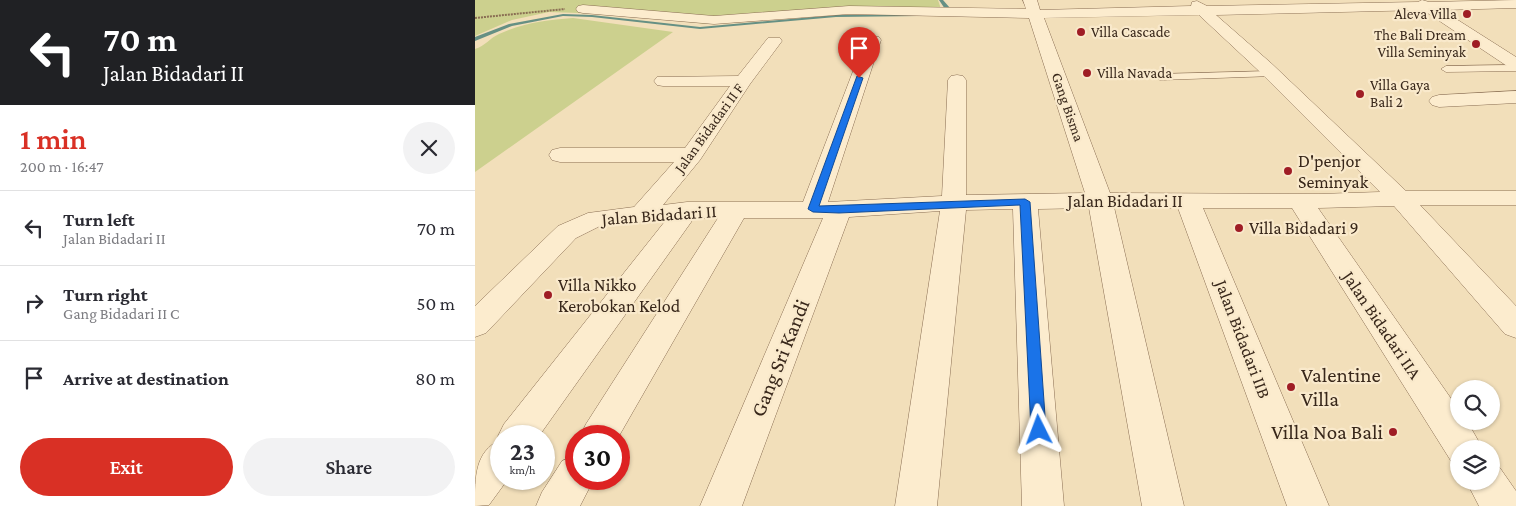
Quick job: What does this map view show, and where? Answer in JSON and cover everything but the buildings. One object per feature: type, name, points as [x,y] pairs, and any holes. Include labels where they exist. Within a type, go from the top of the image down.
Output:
[{"type":"street","points":[[1341,0],[1354,8]]},
{"type":"street","points":[[583,9],[704,20],[849,10],[948,11],[1033,7],[1198,6],[1354,8],[1382,3],[1516,4]]},
{"type":"street","points":[[1420,3],[1516,64]]},
{"type":"street","points":[[1198,6],[1272,74],[1399,198],[1516,326]]},
{"type":"street","name":"Gang Bisma","points":[[1033,7],[1100,200],[1163,506]]},
{"type":"street","name":"Gang Sri Kandi","points":[[721,506],[826,209],[873,40]]},
{"type":"street","name":"Jalan Bidadari II F","points":[[643,213],[692,155],[743,81],[774,41]]},
{"type":"street","points":[[917,506],[954,204],[957,80]]},
{"type":"street","points":[[663,81],[743,81]]},
{"type":"street","points":[[1439,101],[1516,97]]},
{"type":"street","points":[[560,156],[692,155]]},
{"type":"street","name":"Jalan Bidadari II","points":[[475,325],[567,232],[594,219],[643,213],[687,210],[826,209],[1100,200],[1299,201],[1399,198],[1516,198]]},
{"type":"street","name":"Jalan Bidadari IIB","points":[[1188,201],[1308,506]]},
{"type":"street","name":"Jalan Bidadari IIA","points":[[1299,201],[1458,440]]},
{"type":"street","points":[[1025,202],[1043,506]]},
{"type":"street","points":[[525,425],[687,210]]},
{"type":"street","name":"Jalan Bidadari II","points":[[606,425],[735,211]]},
{"type":"street","points":[[475,491],[490,471]]},
{"type":"street","points":[[557,506],[566,490]]},
{"type":"street","points":[[1492,490],[1503,506]]},
{"type":"lane","points":[[1446,69],[1516,68]]},
{"type":"lane","points":[[1160,77],[1272,74]]},
{"type":"path","points":[[475,18],[550,10],[583,9]]},
{"type":"green space","points":[[475,0],[938,0],[941,9],[708,24],[608,14],[549,12],[512,20],[475,36]]},
{"type":"green space","points":[[573,18],[673,32],[475,172],[475,49],[496,36],[517,27],[544,21]]},
{"type":"waterway","points":[[941,0],[950,13],[945,14]]},
{"type":"waterway","points":[[475,39],[511,25],[563,15],[592,16],[700,28],[836,16],[920,15]]},
{"type":"place","name":"Aleva Villa","points":[[1467,14]]},
{"type":"place","name":"Villa Cascade","points":[[1081,32]]},
{"type":"place","name":"The Bali Dream Villa Seminyak","points":[[1476,44]]},
{"type":"place","name":"Villa Navada","points":[[1087,73]]},
{"type":"place","name":"Villa Gaya Bali 2","points":[[1360,94]]},
{"type":"place","name":"D'penjor Seminyak","points":[[1288,171]]},
{"type":"place","name":"Villa Bidadari 9","points":[[1239,228]]},
{"type":"place","name":"Villa Nikko Kerobokan Kelod","points":[[548,295]]},
{"type":"place","name":"Valentine Villa","points":[[1291,387]]},
{"type":"place","name":"Villa Noa Bali","points":[[1393,432]]},
{"type":"route","points":[[859,78],[813,209],[839,210],[1025,202],[1039,430]]}]
